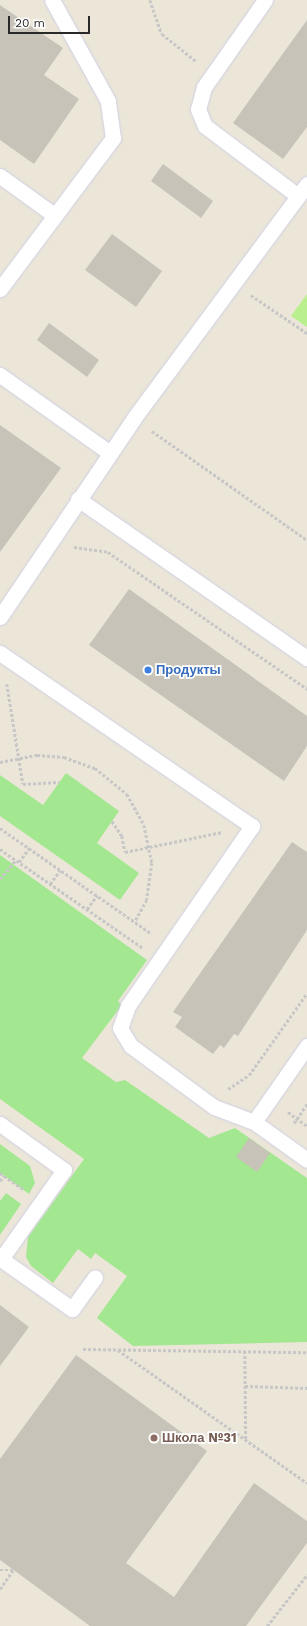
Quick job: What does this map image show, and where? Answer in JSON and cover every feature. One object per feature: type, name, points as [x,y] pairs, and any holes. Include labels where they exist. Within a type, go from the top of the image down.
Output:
[{"type":"lane","points":[[0,290],[54,215],[113,138],[108,101],[52,0]]},
{"type":"lane","points":[[0,617],[78,499],[134,418],[303,190],[206,126],[198,109],[204,87],[264,0]]},
{"type":"lane","points":[[0,176],[54,215]]},
{"type":"lane","points":[[0,375],[110,453]]},
{"type":"lane","points":[[78,499],[307,658]]},
{"type":"lane","points":[[1,653],[252,826],[169,946],[122,1018],[120,1028],[124,1038],[214,1107],[254,1122],[307,1160]]},
{"type":"lane","points":[[254,1122],[307,1046]]},
{"type":"lane","points":[[0,1124],[64,1170],[1,1259],[72,1310],[95,1277]]},
{"type":"path","points":[[150,0],[162,34],[213,74]]},
{"type":"path","points":[[234,283],[307,333]]},
{"type":"path","points":[[134,418],[307,540]]},
{"type":"path","points":[[66,548],[88,547],[108,552],[307,689]]},
{"type":"path","points":[[1,653],[23,784],[59,782]]},
{"type":"path","points":[[0,762],[19,757],[56,755],[105,774],[133,803],[150,846],[150,888],[135,922]]},
{"type":"path","points":[[112,821],[122,836],[125,852],[252,826]]},
{"type":"path","points":[[0,828],[169,946]]},
{"type":"path","points":[[19,862],[29,848]]},
{"type":"path","points":[[0,849],[160,960]]},
{"type":"path","points":[[0,879],[16,860]]},
{"type":"path","points":[[50,884],[60,870]]},
{"type":"path","points":[[87,909],[97,895]]},
{"type":"path","points":[[223,1089],[243,1082],[307,993]]},
{"type":"path","points":[[0,1173],[41,1202]]},
{"type":"path","points":[[0,1181],[3,1176]]},
{"type":"path","points":[[82,1350],[307,1352]]},
{"type":"path","points":[[118,1350],[307,1483]]},
{"type":"path","points":[[245,1351],[246,1440]]},
{"type":"path","points":[[245,1386],[307,1388]]},
{"type":"path","points":[[0,1570],[13,1570],[0,1589]]},
{"type":"path","points":[[267,1626],[307,1575]]},
{"type":"green space","points":[[307,294],[307,327],[291,316]]},
{"type":"green space","points":[[66,773],[119,811],[97,843],[139,873],[120,900],[0,816],[0,775],[43,805]]},
{"type":"green space","points":[[0,855],[147,960],[118,1001],[122,1005],[82,1058],[116,1082],[125,1080],[209,1138],[235,1128],[307,1178],[307,1342],[133,1346],[97,1318],[127,1276],[95,1253],[91,1259],[78,1249],[53,1283],[31,1266],[26,1257],[28,1237],[84,1159],[0,1099]]},
{"type":"green space","points":[[0,1144],[30,1166],[35,1183],[29,1194],[0,1173]]},
{"type":"green space","points":[[6,1193],[21,1204],[0,1235],[0,1201]]},
{"type":"building","points":[[0,5],[63,48],[44,75],[79,99],[34,164],[0,140]]},
{"type":"building","points":[[307,20],[307,127],[283,159],[233,123]]},
{"type":"building","points":[[163,164],[213,201],[201,218],[151,181]]},
{"type":"building","points":[[112,234],[162,271],[136,307],[85,270]]},
{"type":"building","points":[[49,323],[99,360],[87,377],[37,340]]},
{"type":"building","points":[[0,425],[61,468],[0,552]]},
{"type":"building","points":[[129,589],[307,716],[307,746],[284,781],[89,645]]},
{"type":"building","points":[[292,842],[307,852],[307,930],[238,1036],[234,1034],[224,1048],[220,1045],[213,1054],[175,1027],[182,1017],[173,1012]]},
{"type":"building","points":[[249,1138],[270,1153],[257,1172],[236,1157]]},
{"type":"building","points":[[0,1305],[29,1327],[0,1366]]},
{"type":"building","points":[[76,1355],[207,1451],[126,1563],[174,1597],[254,1483],[307,1521],[307,1543],[246,1626],[90,1626],[0,1560],[0,1459]]},
{"type":"place","name":"Продукты","points":[[148,670]]},
{"type":"place","name":"Школа №31","points":[[154,1438]]}]
